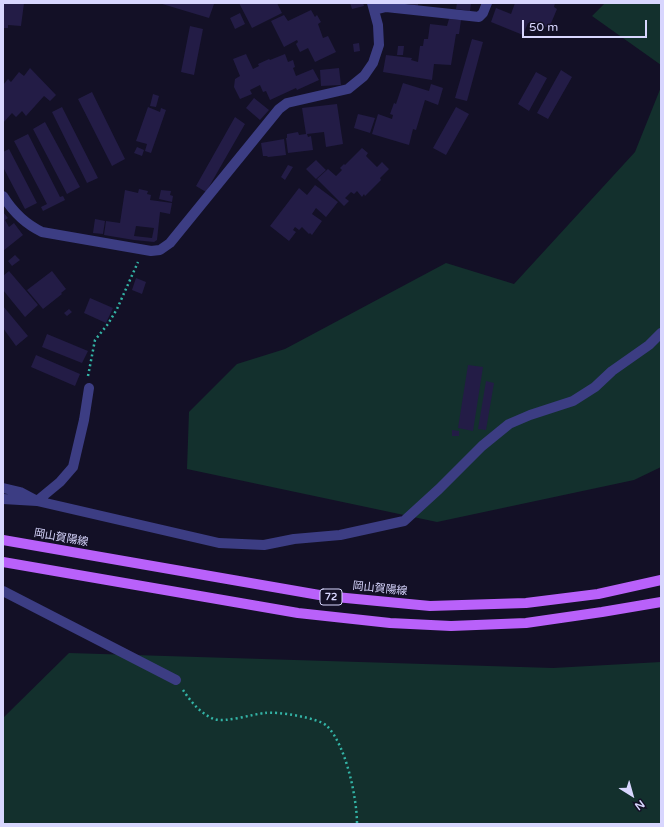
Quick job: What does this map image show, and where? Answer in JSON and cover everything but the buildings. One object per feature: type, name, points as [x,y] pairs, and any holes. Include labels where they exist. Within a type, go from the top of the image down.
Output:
[{"type":"main road","name":"岡山賀陽線","points":[[3,540],[325,596],[430,606],[526,603],[598,594],[661,580]]},
{"type":"main road","name":"72","points":[[3,562],[298,613],[390,623],[451,626],[526,623],[661,602]]},
{"type":"street","points":[[3,196],[17,215],[30,226],[42,232],[142,250],[160,250],[170,243],[278,109],[288,103],[348,90],[364,76],[373,63],[379,45],[378,25],[373,7],[386,7],[478,17],[484,13],[487,3]]},
{"type":"street","points":[[3,498],[38,501],[219,543],[264,545],[294,539],[340,535],[404,521],[482,446],[509,424],[573,400],[595,387],[612,371],[649,345],[661,333]]},
{"type":"street","points":[[38,501],[60,482],[73,467],[84,420],[89,388]]},
{"type":"street","points":[[3,488],[20,492],[38,501]]},
{"type":"street","points":[[3,591],[176,680]]},
{"type":"path","points":[[89,388],[87,381],[95,340],[108,324],[117,309],[142,250]]},
{"type":"path","points":[[176,680],[198,709],[215,719],[234,719],[267,712],[302,716],[327,725],[338,742],[350,774],[357,812],[357,824]]},
{"type":"green space","points":[[605,3],[661,3],[661,65],[592,16]]},
{"type":"green space","points":[[661,87],[661,467],[634,480],[437,522],[187,469],[189,412],[237,364],[285,349],[446,263],[514,284],[635,152]]},
{"type":"green space","points":[[69,653],[553,668],[661,662],[661,824],[3,824],[3,718]]}]
